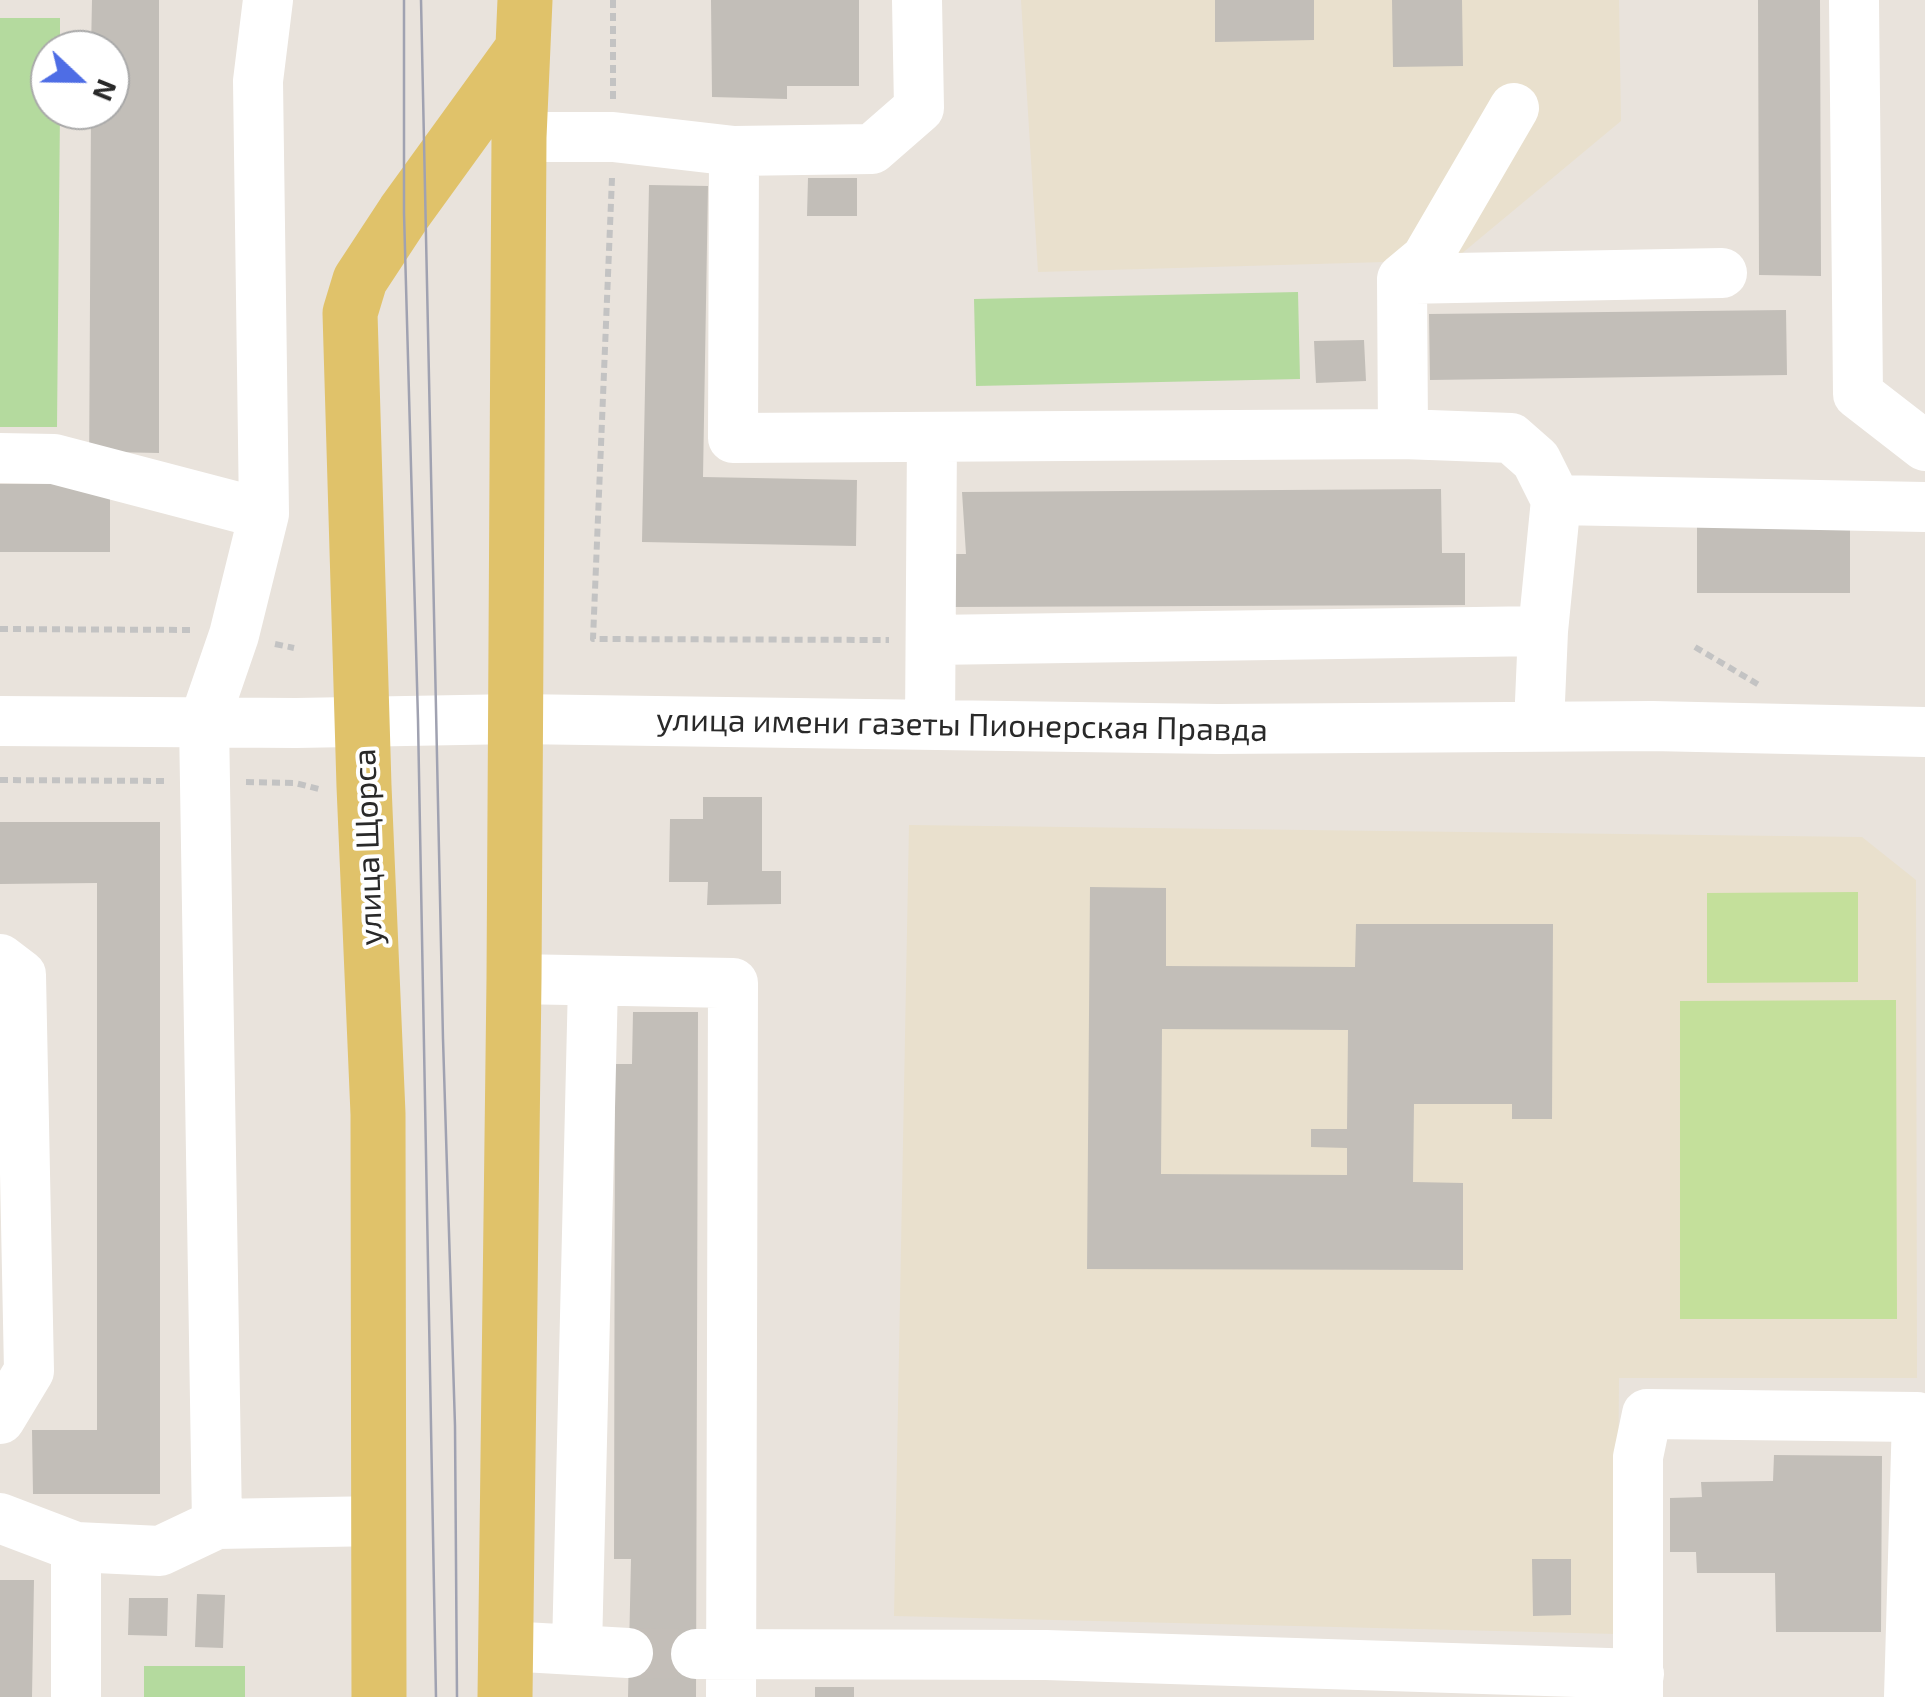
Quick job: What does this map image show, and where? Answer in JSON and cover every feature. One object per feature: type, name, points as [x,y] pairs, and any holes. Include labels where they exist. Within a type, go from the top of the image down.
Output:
[{"type":"main road","name":"улица Щорса","points":[[506,1671],[523,25]]},
{"type":"main road","name":"улица Щорса","points":[[379,1697],[378,1114],[350,313],[360,280],[523,25]]},
{"type":"street","points":[[217,1524],[204,722],[234,635],[264,514],[258,81],[268,0]]},
{"type":"street","points":[[519,136],[613,137],[734,151],[872,149],[919,108],[917,0]]},
{"type":"street","points":[[1854,0],[1858,394],[1925,446]]},
{"type":"street","points":[[1402,278],[1426,260],[1514,108]]},
{"type":"street","points":[[734,151],[733,438],[1403,434],[1511,438],[1536,460],[1556,500],[1543,631],[1539,726]]},
{"type":"street","points":[[1402,278],[1722,273]]},
{"type":"street","points":[[1402,278],[1403,434]]},
{"type":"street","points":[[930,725],[932,436]]},
{"type":"street","points":[[0,458],[54,459],[264,514]]},
{"type":"street","points":[[1556,500],[1925,507]]},
{"type":"street","points":[[932,640],[1543,631]]},
{"type":"street","name":"улица имени газеты Пионерская Правда","points":[[0,721],[516,719],[1925,732]]},
{"type":"street","points":[[0,959],[21,975],[28,1372],[0,1418]]},
{"type":"street","points":[[514,979],[734,983],[719,1668],[1638,1686],[1638,1457],[1648,1414],[1917,1416],[1909,1697]]},
{"type":"street","points":[[577,1650],[592,982]]},
{"type":"street","points":[[0,1518],[76,1546],[160,1551],[217,1524],[380,1521]]},
{"type":"street","points":[[76,1546],[76,1697]]},
{"type":"street","points":[[506,1671],[577,1650],[628,1653]]},
{"type":"path","points":[[612,0],[613,137],[593,639],[932,640]]},
{"type":"path","points":[[0,629],[173,628],[234,635],[294,648]]},
{"type":"shaded area","points":[[1021,0],[1619,0],[1621,121],[1454,260],[1038,272]]},
{"type":"shaded area","points":[[909,825],[1862,837],[1916,880],[1917,1378],[1619,1378],[1617,1634],[894,1616]]},
{"type":"green space","points":[[0,18],[60,18],[60,30],[30,30],[30,130],[60,130],[57,427],[0,427]]},
{"type":"green space","points":[[1298,292],[1300,379],[976,386],[974,299]]},
{"type":"green space","points":[[1858,892],[1858,982],[1707,983],[1707,893]]},
{"type":"green space","points":[[1896,1000],[1897,1319],[1680,1319],[1680,1001]]},
{"type":"green space","points":[[144,1666],[245,1666],[245,1697],[144,1697]]},
{"type":"building","points":[[92,0],[159,0],[159,453],[110,452],[110,552],[0,552],[0,484],[89,484],[91,130],[130,130],[130,30],[91,30]]},
{"type":"building","points":[[711,0],[859,0],[859,86],[787,86],[787,99],[712,97]]},
{"type":"building","points":[[1215,0],[1314,0],[1314,40],[1215,42]]},
{"type":"building","points":[[1392,0],[1462,0],[1463,66],[1393,67]]},
{"type":"building","points":[[1758,0],[1820,0],[1821,276],[1759,275]]},
{"type":"building","points":[[808,178],[857,178],[857,216],[807,216]]},
{"type":"building","points":[[649,185],[708,186],[703,477],[857,480],[856,546],[642,542]]},
{"type":"building","points":[[1786,310],[1787,375],[1430,380],[1429,314]]},
{"type":"building","points":[[1364,340],[1366,381],[1316,383],[1314,341]]},
{"type":"building","points":[[1441,489],[1442,553],[1465,553],[1465,605],[951,607],[951,554],[966,554],[962,492]]},
{"type":"building","points":[[1697,526],[1850,526],[1850,593],[1697,593]]},
{"type":"building","points":[[703,797],[762,797],[762,871],[781,871],[781,904],[707,905],[708,882],[669,882],[670,819],[703,819]]},
{"type":"building","points":[[0,822],[160,822],[160,1494],[33,1494],[32,1430],[97,1430],[97,883],[0,884]]},
{"type":"building","points":[[1090,887],[1166,888],[1166,966],[1355,967],[1356,924],[1553,924],[1552,1119],[1512,1119],[1512,1104],[1414,1104],[1413,1182],[1463,1183],[1463,1270],[1087,1269]],"holes":[[[1162,1029],[1348,1030],[1347,1129],[1311,1129],[1311,1147],[1347,1148],[1347,1175],[1161,1174]]]},
{"type":"building","points":[[633,1012],[698,1012],[696,1697],[628,1697],[631,1559],[614,1559],[615,1064],[632,1064]]},
{"type":"building","points":[[1774,1455],[1882,1456],[1881,1632],[1776,1632],[1775,1573],[1697,1573],[1696,1552],[1670,1552],[1670,1498],[1702,1497],[1701,1482],[1773,1481]]},
{"type":"building","points":[[1532,1559],[1571,1559],[1571,1615],[1533,1616]]},
{"type":"building","points":[[0,1580],[34,1580],[32,1697],[0,1697]]},
{"type":"building","points":[[197,1594],[225,1595],[223,1648],[195,1647]]},
{"type":"building","points":[[129,1598],[168,1598],[167,1636],[128,1635]]},
{"type":"building","points":[[815,1687],[854,1687],[854,1697],[815,1697]]},
{"type":"tunnel","points":[[628,1653],[696,1654]]},
{"type":"tram line","points":[[404,0],[404,213],[418,720],[436,1697]]},
{"type":"tram line","points":[[421,0],[455,1426],[457,1697]]}]
